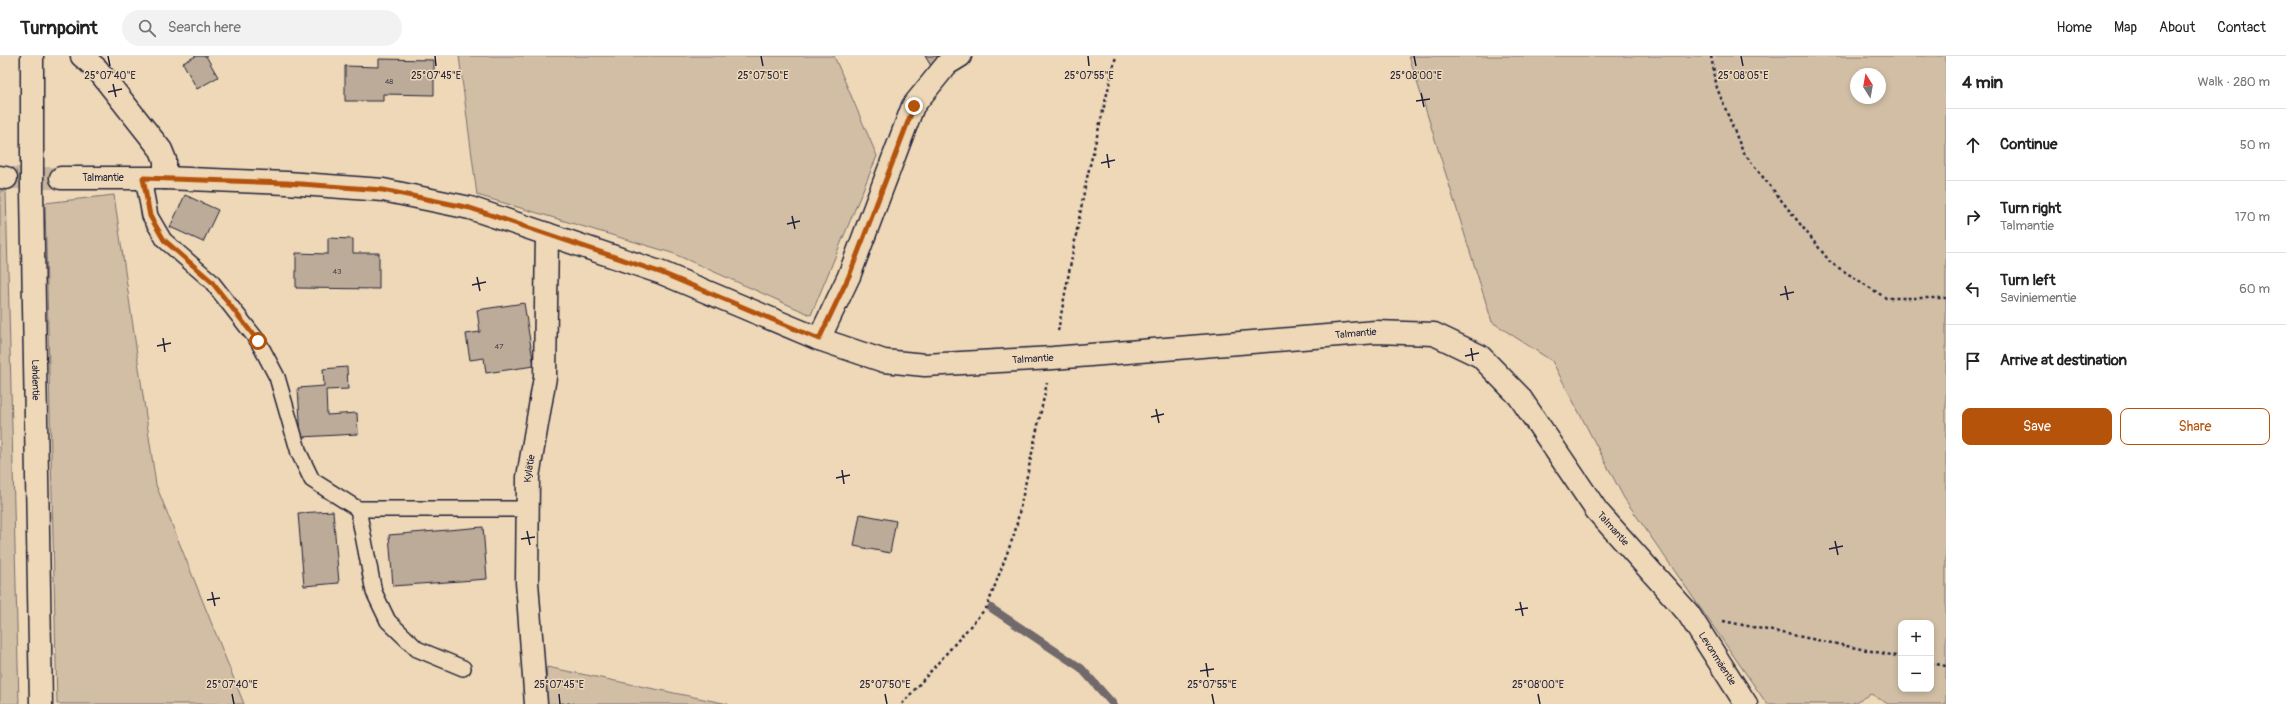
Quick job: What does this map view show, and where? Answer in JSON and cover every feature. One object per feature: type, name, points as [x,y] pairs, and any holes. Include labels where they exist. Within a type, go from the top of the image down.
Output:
[{"type":"street","name":"Lahdentie","points":[[32,56],[32,208],[41,704]]},
{"type":"street","points":[[82,56],[97,68],[161,150],[165,160],[165,178]]},
{"type":"street","points":[[819,339],[849,276],[914,106],[947,64],[960,56]]},
{"type":"street","name":"Talmantie","points":[[61,178],[165,178],[287,183],[383,190],[470,208],[662,273],[819,339],[884,361],[925,365],[1053,358],[1376,332],[1434,334],[1480,356],[1519,396],[1597,511],[1688,613]]},
{"type":"street","name":"Kylätie","points":[[536,704],[527,582],[528,477],[545,377],[547,234]]},
{"type":"street","name":"Levonmäentie","points":[[1688,613],[1746,704]]},
{"type":"lane","points":[[143,178],[150,216],[164,240],[211,281],[258,341],[277,378],[299,453],[312,480],[358,509],[528,509]]},
{"type":"lane","points":[[358,509],[374,592],[388,621],[416,649],[464,668]]},
{"type":"path","points":[[902,704],[987,607],[1015,532],[1053,358],[1086,182],[1116,56]]},
{"type":"path","points":[[1711,56],[1717,88],[1743,152],[1832,263],[1886,298],[1946,298]]},
{"type":"path","points":[[1688,613],[1898,656]]},
{"type":"path","points":[[1934,664],[1946,666]]},
{"type":"shaded area","points":[[459,56],[834,56],[877,156],[811,315],[672,253],[477,195]]},
{"type":"shaded area","points":[[1409,56],[1946,56],[1946,704],[1888,704],[1871,694],[1851,704],[1767,704],[1624,498],[1552,361],[1492,322]]},
{"type":"shaded area","points":[[0,191],[6,191],[19,704],[0,704]]},
{"type":"shaded area","points":[[114,195],[156,485],[244,704],[57,704],[45,203]]},
{"type":"shaded area","points":[[547,667],[728,704],[544,704]]},
{"type":"building","points":[[196,56],[206,56],[218,77],[197,89],[183,63]]},
{"type":"building","points":[[925,56],[947,56],[931,66]]},
{"type":"building","points":[[379,59],[434,60],[434,95],[383,94],[383,101],[345,101],[345,66],[379,67]]},
{"type":"building","points":[[185,195],[218,210],[203,242],[170,227]]},
{"type":"building","points":[[328,238],[353,239],[353,253],[379,253],[379,289],[296,288],[296,253],[328,254]]},
{"type":"building","points":[[524,303],[534,366],[486,373],[484,358],[470,360],[466,334],[480,332],[477,310]]},
{"type":"building","points":[[347,367],[348,389],[326,390],[327,415],[357,413],[358,434],[301,437],[298,388],[324,386],[323,369]]},
{"type":"building","points":[[333,511],[339,583],[304,586],[298,513]]},
{"type":"building","points":[[860,514],[896,521],[890,553],[854,546]]},
{"type":"building","points":[[483,527],[487,579],[393,586],[389,535]]},
{"type":"waterway","points":[[991,608],[1081,668],[1113,704]]},
{"type":"tunnel","points":[[6,178],[61,178]]},
{"type":"route","points":[[258,341],[211,281],[164,240],[150,216],[143,178],[287,183],[383,190],[470,208],[662,273],[819,339],[849,276],[914,106]]}]
